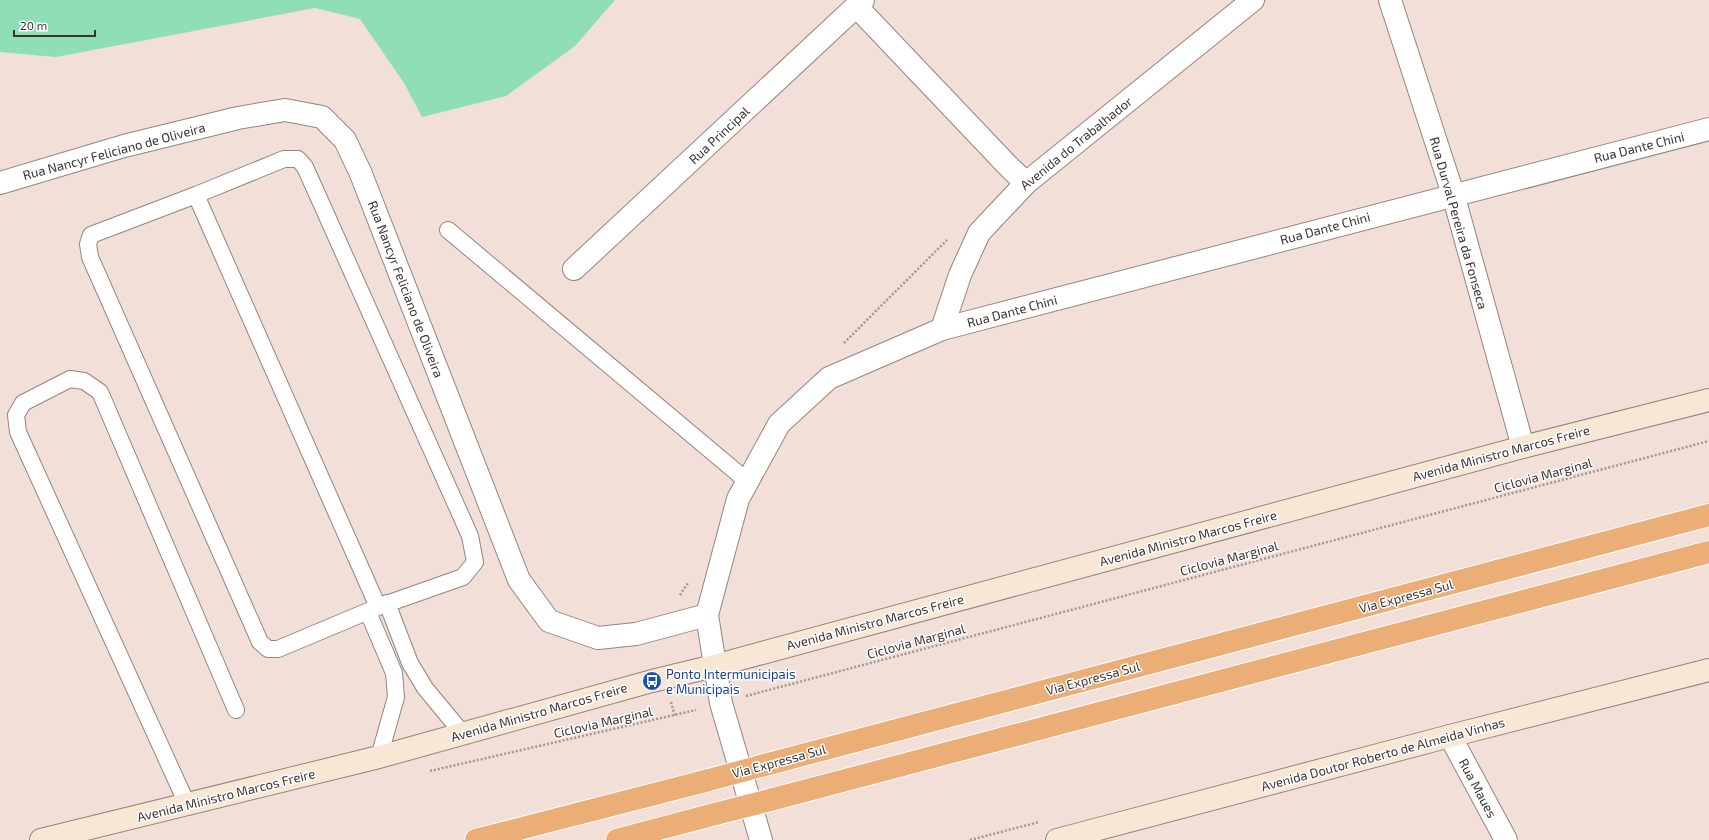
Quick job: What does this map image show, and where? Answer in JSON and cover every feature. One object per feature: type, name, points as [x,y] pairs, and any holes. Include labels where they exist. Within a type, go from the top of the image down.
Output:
[{"type":"highway","name":"Via Expressa Sul","points":[[476,840],[1709,516]]},
{"type":"highway","points":[[617,840],[1709,552]]},
{"type":"main road","name":"Avenida Ministro Marcos Freire","points":[[41,840],[379,757],[652,681],[714,666],[1523,447],[1709,400]]},
{"type":"main road","name":"Avenida Doutor Roberto de Almeida Vinhas","points":[[1057,840],[1450,736],[1709,670]]},
{"type":"street","name":"Avenida do Trabalhador","points":[[942,329],[960,274],[979,233],[1026,183],[1253,0]]},
{"type":"street","name":"Rua Durval Pereira da Fonseca","points":[[1390,0],[1453,194],[1523,447]]},
{"type":"street","points":[[860,3],[1009,167],[1026,183]]},
{"type":"street","name":"Rua Principal","points":[[574,269],[860,3]]},
{"type":"street","name":"Rua Nancyr Feliciano de Oliveira","points":[[0,183],[124,146],[238,118],[284,110],[322,118],[345,140],[361,174],[519,580],[549,621],[598,638],[636,634],[707,615]]},
{"type":"street","name":"Rua Dante Chini","points":[[942,329],[1453,194],[1709,129]]},
{"type":"street","points":[[761,840],[721,703],[707,615],[738,499],[779,424],[829,378],[942,329]]},
{"type":"street","name":"Rua Maues","points":[[1450,736],[1506,840]]},
{"type":"lane","points":[[284,159],[298,159],[305,166],[470,536],[475,562],[464,577],[378,607],[278,649],[268,649],[260,642],[90,257],[88,244],[91,235],[196,195],[284,159]]},
{"type":"lane","points":[[196,195],[378,607],[425,688],[463,734]]},
{"type":"lane","points":[[448,230],[747,481]]},
{"type":"lane","points":[[187,804],[18,432],[16,415],[23,403],[70,379],[84,381],[100,392],[236,710]]},
{"type":"lane","points":[[378,607],[394,673],[396,696],[379,757]]},
{"type":"path","name":"Ciclovia Marginal","points":[[426,772],[675,716],[1709,441]]},
{"type":"path","points":[[670,699],[675,716]]},
{"type":"green space","points":[[0,0],[615,0],[575,46],[506,96],[422,117],[404,83],[360,19],[315,8],[56,57],[0,52]]},
{"type":"place","name":"Ponto Intermunicipais e Municipais","points":[[652,681]]}]
